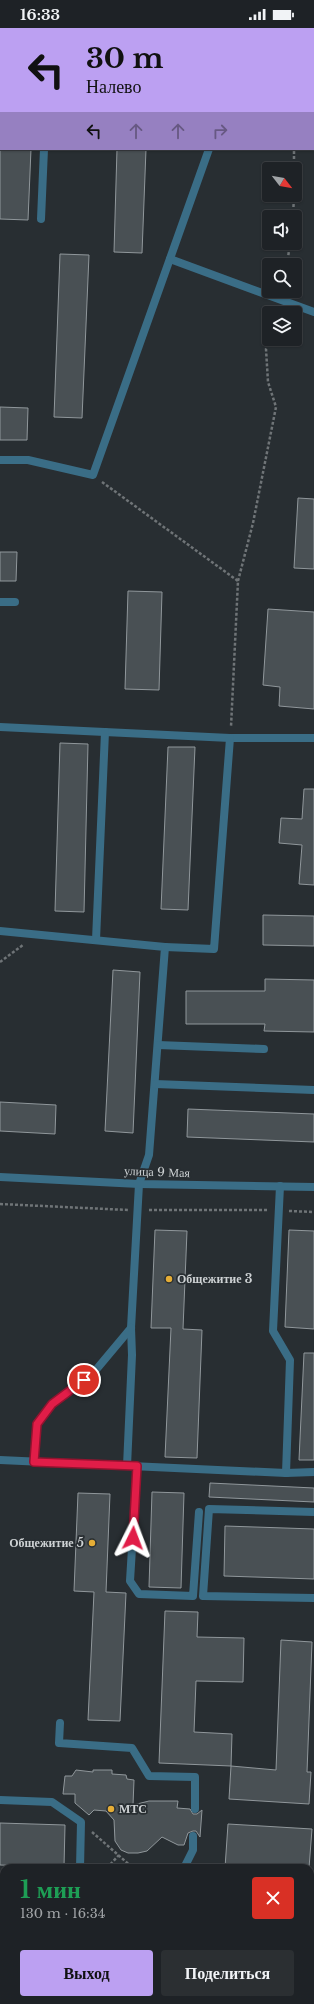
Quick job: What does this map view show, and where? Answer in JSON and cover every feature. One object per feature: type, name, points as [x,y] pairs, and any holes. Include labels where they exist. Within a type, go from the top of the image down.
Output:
[{"type":"street","points":[[41,219],[44,150]]},
{"type":"street","points":[[0,460],[28,460],[93,475],[209,150]]},
{"type":"street","points":[[170,259],[314,312]]},
{"type":"street","points":[[0,602],[15,602]]},
{"type":"street","points":[[0,727],[230,738],[314,738]]},
{"type":"street","points":[[96,940],[105,732]]},
{"type":"street","points":[[0,932],[165,947],[214,949],[230,738]]},
{"type":"street","points":[[127,1466],[132,1355],[131,1328],[138,1210],[140,1184],[148,1155],[165,947]]},
{"type":"street","points":[[158,1045],[264,1049]]},
{"type":"street","points":[[155,1084],[314,1090]]},
{"type":"street","name":"улица 9 Мая","points":[[0,1177],[140,1184],[314,1187]]},
{"type":"street","points":[[280,1186],[273,1331],[290,1360],[286,1473]]},
{"type":"street","points":[[34,1462],[37,1424],[41,1418],[52,1404],[95,1372],[131,1328]]},
{"type":"street","points":[[0,1460],[286,1473],[314,1472]]},
{"type":"street","points":[[137,1466],[130,1580],[139,1594],[193,1596],[199,1512]]},
{"type":"street","points":[[314,1512],[209,1508],[203,1596],[314,1598]]},
{"type":"street","points":[[60,1723],[59,1743],[132,1748],[149,1776],[195,1777],[195,1809]]},
{"type":"street","points":[[0,1800],[52,1802],[81,1822],[80,1864]]},
{"type":"street","points":[[186,1864],[193,1850],[193,1836]]},
{"type":"path","points":[[294,150],[294,162]]},
{"type":"path","points":[[230,738],[238,582],[253,523],[276,407],[268,382],[266,349],[267,346]]},
{"type":"path","points":[[93,475],[238,582]]},
{"type":"path","points":[[0,962],[37,935]]},
{"type":"path","points":[[0,1204],[138,1210],[279,1210],[314,1212]]},
{"type":"path","points":[[81,1822],[129,1864]]},
{"type":"path","points":[[111,1864],[119,1855]]},
{"type":"building","points":[[0,150],[31,150],[28,220],[0,219]]},
{"type":"building","points":[[117,150],[146,150],[142,253],[114,252]]},
{"type":"building","points":[[60,254],[89,255],[82,418],[54,417]]},
{"type":"building","points":[[0,407],[28,408],[27,440],[0,440]]},
{"type":"building","points":[[298,498],[314,499],[314,569],[294,568]]},
{"type":"building","points":[[0,552],[17,552],[16,581],[0,581]]},
{"type":"building","points":[[128,591],[162,592],[159,690],[125,689]]},
{"type":"building","points":[[268,609],[314,612],[314,709],[279,706],[280,687],[263,685]]},
{"type":"building","points":[[60,743],[88,744],[84,912],[55,911]]},
{"type":"building","points":[[168,747],[195,747],[188,910],[161,909]]},
{"type":"building","points":[[304,789],[314,789],[314,885],[299,884],[302,845],[279,843],[281,818],[302,819]]},
{"type":"building","points":[[263,915],[314,916],[314,946],[263,945]]},
{"type":"building","points":[[113,970],[140,972],[133,1133],[105,1131]]},
{"type":"building","points":[[265,979],[314,980],[314,1032],[264,1031],[265,1024],[186,1024],[186,991],[265,991]]},
{"type":"building","points":[[0,1102],[56,1105],[55,1134],[0,1131]]},
{"type":"building","points":[[188,1109],[314,1114],[314,1142],[187,1137]]},
{"type":"building","points":[[155,1230],[187,1231],[183,1329],[202,1330],[197,1458],[165,1457],[171,1328],[151,1328]]},
{"type":"building","points":[[289,1230],[314,1231],[314,1329],[285,1327]]},
{"type":"building","points":[[304,1353],[314,1353],[314,1460],[299,1460]]},
{"type":"building","points":[[210,1483],[314,1488],[314,1502],[209,1497]]},
{"type":"building","points":[[152,1492],[184,1493],[181,1588],[149,1587]]},
{"type":"building","points":[[78,1493],[110,1494],[106,1592],[126,1593],[120,1721],[88,1720],[94,1592],[74,1591]]},
{"type":"building","points":[[225,1526],[314,1529],[314,1579],[224,1576]]},
{"type":"building","points":[[165,1611],[198,1612],[197,1637],[244,1638],[243,1682],[196,1681],[194,1732],[232,1734],[231,1766],[159,1763]]},
{"type":"building","points":[[281,1640],[312,1642],[307,1772],[311,1772],[309,1804],[229,1799],[231,1766],[276,1770]]},
{"type":"building","points":[[76,1770],[93,1772],[93,1770],[112,1770],[112,1774],[126,1775],[127,1779],[134,1780],[133,1805],[149,1801],[178,1801],[177,1808],[190,1809],[193,1814],[197,1814],[202,1810],[200,1837],[196,1831],[193,1831],[188,1833],[184,1845],[178,1845],[162,1837],[147,1851],[128,1853],[121,1850],[115,1841],[114,1820],[106,1811],[94,1810],[89,1815],[75,1803],[75,1794],[63,1794],[65,1776],[72,1776]]},
{"type":"building","points":[[0,1823],[65,1825],[64,1864],[0,1864]]},
{"type":"building","points":[[228,1824],[312,1829],[309,1864],[225,1864]]},
{"type":"place","name":"Общежитие 3","points":[[169,1279]]},
{"type":"place","name":"Общежитие 5","points":[[92,1543]]},
{"type":"place","name":"МТС","points":[[111,1809]]},
{"type":"route","points":[[84,1380],[52,1404],[37,1424],[34,1462],[137,1466],[133,1538]]}]
